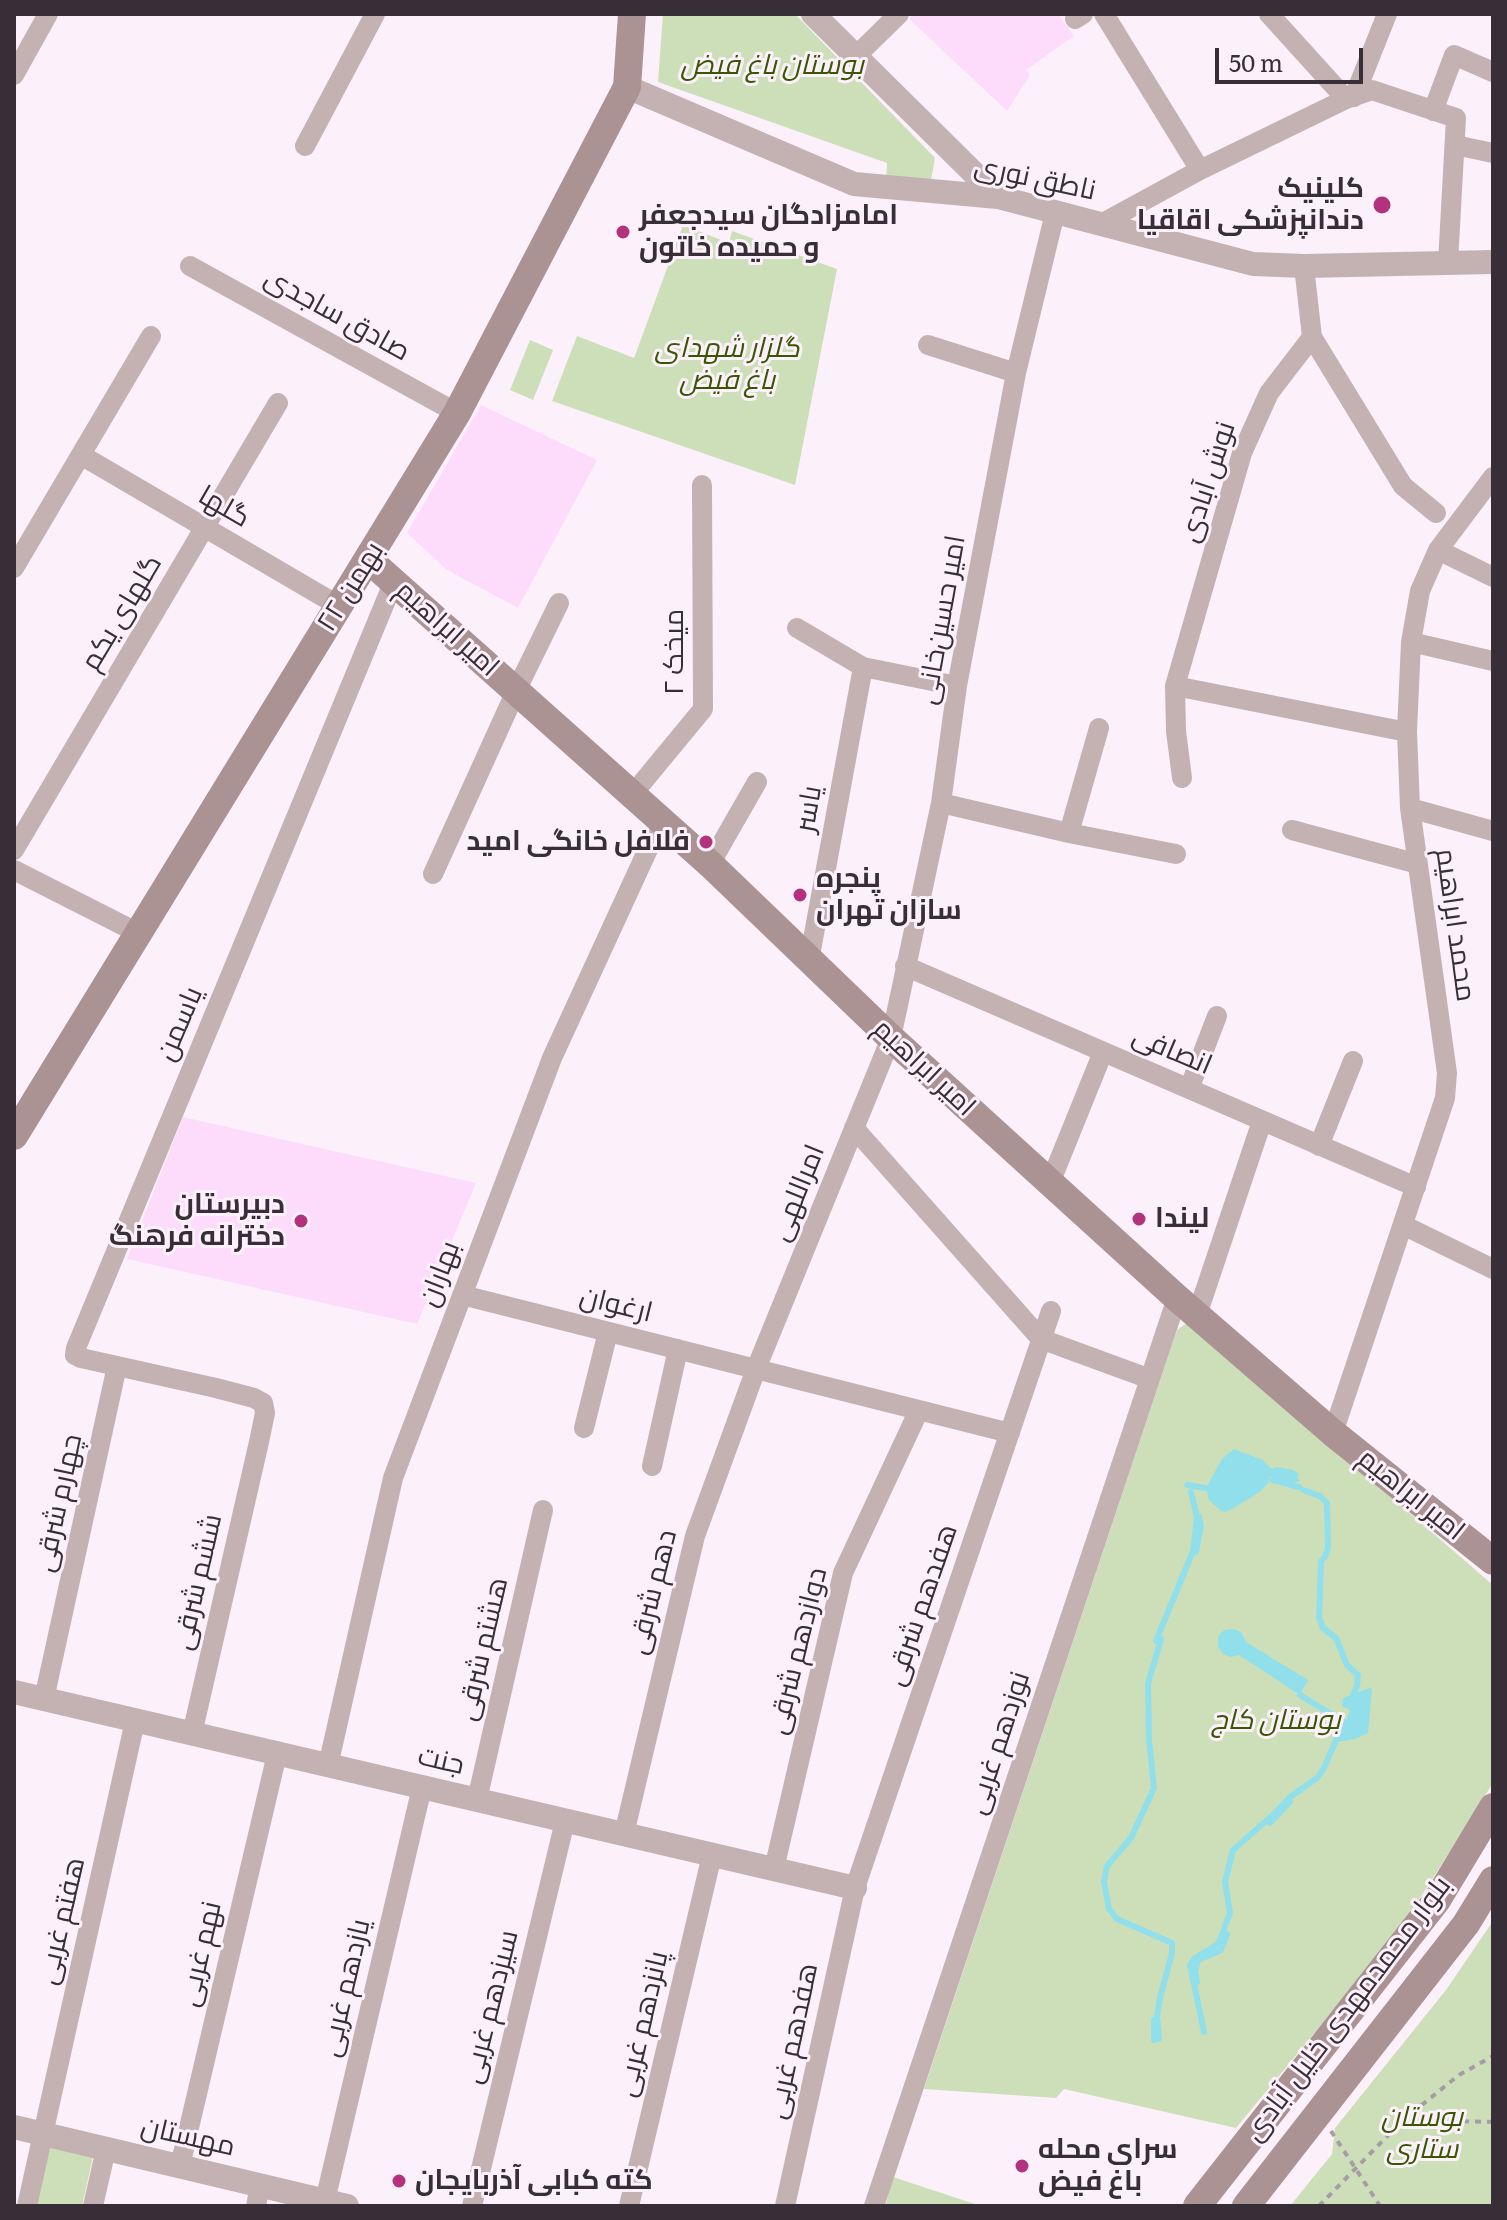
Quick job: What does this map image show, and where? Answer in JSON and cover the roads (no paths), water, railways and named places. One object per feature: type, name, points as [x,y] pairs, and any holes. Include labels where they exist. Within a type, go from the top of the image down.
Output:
[{"type":"main road","name":"۲۲ بهمن","points":[[14,1136],[457,413],[627,87],[632,14]]},
{"type":"main road","name":"امیر ابراهیم","points":[[369,560],[710,864],[891,1038],[1187,1307],[1333,1433],[1493,1561]]},
{"type":"main road","name":"بلوار محمدمهدی خلیل آبادی","points":[[1197,2206],[1437,1900],[1493,1807]]},
{"type":"main road","name":"بلوار محمدمهدی خلیل آبادی","points":[[1246,2206],[1466,1924],[1493,1880]]},
{"type":"street","points":[[14,75],[48,14]]},
{"type":"street","points":[[305,146],[375,14]]},
{"type":"street","points":[[813,14],[998,197]]},
{"type":"street","points":[[855,57],[899,14]]},
{"type":"street","points":[[1104,14],[1200,170]]},
{"type":"street","points":[[1269,14],[1357,95],[1456,118],[1448,263]]},
{"type":"street","points":[[1101,224],[1200,170],[1357,95],[1387,14]]},
{"type":"street","points":[[1433,111],[1454,55],[1493,72]]},
{"type":"street","name":"ناطق نوری","points":[[627,87],[854,184],[998,197],[1253,264],[1304,266],[1493,262]]},
{"type":"street","points":[[1455,145],[1493,153]]},
{"type":"street","name":"امیر حسین‌خانی","points":[[891,1038],[941,803],[957,686],[1016,373],[1055,213]]},
{"type":"street","name":"صادق ساجدی","points":[[190,266],[457,413]]},
{"type":"street","points":[[1304,266],[1312,337],[1403,486],[1436,513]]},
{"type":"street","points":[[14,568],[151,336]]},
{"type":"street","name":"نوش آبادی","points":[[1182,778],[1176,731],[1175,686],[1242,453],[1269,393],[1312,337]]},
{"type":"street","points":[[928,345],[1016,373]]},
{"type":"street","name":"گلهای یکم","points":[[14,850],[278,403]]},
{"type":"street","name":"گلها","points":[[81,455],[339,606]]},
{"type":"street","name":"محمد ابراهیم","points":[[1333,1433],[1445,1098],[1447,1073],[1410,808],[1407,732],[1411,642],[1420,591],[1438,550],[1493,477]]},
{"type":"street","name":"میخک ۲","points":[[632,795],[703,709],[702,485]]},
{"type":"street","points":[[1438,550],[1493,577]]},
{"type":"street","name":"یاسمن","points":[[216,1388],[81,1358],[75,1355],[76,1348],[394,581]]},
{"type":"street","points":[[433,874],[559,603]]},
{"type":"street","points":[[797,628],[863,667],[957,686]]},
{"type":"street","points":[[1411,642],[1493,661]]},
{"type":"street","name":"یاسر","points":[[809,961],[863,667]]},
{"type":"street","points":[[1175,686],[1407,732]]},
{"type":"street","points":[[1069,833],[1099,728]]},
{"type":"street","points":[[710,864],[757,782]]},
{"type":"street","points":[[941,803],[1176,854]]},
{"type":"street","points":[[1410,808],[1493,831]]},
{"type":"street","name":"بهاران","points":[[328,1766],[393,1478],[552,1058],[661,821]]},
{"type":"street","points":[[1292,830],[1418,864]]},
{"type":"street","points":[[14,870],[140,934]]},
{"type":"street","name":"انصافی","points":[[905,966],[1416,1187]]},
{"type":"street","points":[[1189,1089],[1217,1016]]},
{"type":"street","name":"امراللهی","points":[[756,1369],[891,1038]]},
{"type":"street","points":[[1050,1183],[1103,1052]]},
{"type":"street","points":[[1319,1146],[1353,1061]]},
{"type":"street","name":"نوزدهم غربی","points":[[874,2206],[1150,1379],[1187,1307],[1262,1121]]},
{"type":"street","points":[[854,1128],[1041,1339],[1150,1379]]},
{"type":"street","points":[[1403,1225],[1493,1269]]},
{"type":"street","name":"ارغوان","points":[[462,1295],[1010,1433]]},
{"type":"street","name":"هفدهم شرقی","points":[[855,1888],[1051,1311]]},
{"type":"street","points":[[584,1428],[608,1332]]},
{"type":"street","points":[[652,1466],[678,1349]]},
{"type":"street","name":"چهارم شرقی","points":[[44,1699],[117,1366]]},
{"type":"street","name":"دهم شرقی","points":[[624,1834],[695,1536],[756,1369]]},
{"type":"street","name":"ششم شرقی","points":[[192,1734],[265,1413],[263,1403],[254,1398],[216,1388]]},
{"type":"street","name":"دوازدهم شرقی","points":[[774,1869],[843,1573],[919,1410]]},
{"type":"street","name":"هشتم شرقی","points":[[477,1800],[543,1510]]},
{"type":"street","name":"جنت","points":[[14,1692],[855,1888]]},
{"type":"street","name":"هفتم غربی","points":[[27,2206],[135,1721]]},
{"type":"street","name":"نهم غربی","points":[[180,2166],[277,1754]]},
{"type":"street","name":"یازدهم غربی","points":[[336,2203],[422,1787]]},
{"type":"street","name":"سیزدهم غربی","points":[[472,2206],[565,1821]]},
{"type":"street","name":"پانزدهم غربی","points":[[629,2206],[712,1855]]},
{"type":"street","name":"هفدهم غربی","points":[[785,2206],[855,1888]]},
{"type":"street","name":"مهستان","points":[[14,2127],[180,2166],[258,2196],[336,2203]]},
{"type":"street","points":[[93,2206],[106,2149]]},
{"type":"water","points":[[1234,1449],[1263,1460],[1271,1469],[1293,1470],[1299,1474],[1297,1477],[1300,1481],[1293,1483],[1270,1476],[1261,1491],[1234,1508],[1221,1511],[1209,1500],[1206,1488],[1222,1459]]},
{"type":"water","points":[[1234,1629],[1242,1633],[1246,1642],[1308,1680],[1300,1695],[1239,1655],[1231,1657],[1223,1654],[1218,1647],[1218,1637],[1224,1630]]},
{"type":"water","points":[[1372,1689],[1368,1733],[1338,1742],[1350,1710],[1342,1706],[1343,1698]]},
{"type":"waterway","points":[[1273,1480],[1299,1487]]},
{"type":"waterway","points":[[1187,1485],[1206,1488]]},
{"type":"waterway","points":[[1303,1490],[1320,1496],[1327,1503],[1328,1547],[1321,1561],[1319,1617],[1323,1628],[1336,1638],[1347,1665],[1358,1675],[1353,1695]]},
{"type":"waterway","points":[[1156,1641],[1193,1551],[1197,1517],[1191,1492]]},
{"type":"waterway","points":[[1196,1552],[1201,1526],[1199,1516]]},
{"type":"waterway","points":[[1159,2039],[1157,2017],[1172,1943],[1117,1919],[1109,1909],[1104,1882],[1107,1866],[1131,1838],[1154,1788],[1148,1684],[1161,1639]]},
{"type":"waterway","points":[[1225,1926],[1230,1913],[1225,1882],[1233,1850],[1290,1797],[1317,1778],[1344,1722],[1300,1695]]},
{"type":"waterway","points":[[1270,1823],[1290,1802]]},
{"type":"waterway","points":[[1204,2032],[1190,1965],[1195,1958],[1218,1944],[1224,1930]]},
{"type":"waterway","points":[[1197,1982],[1195,1972],[1198,1960],[1221,1950],[1227,1934]]},
{"type":"waterway","points":[[1154,2020],[1154,2040]]},
{"type":"place","name":"کلینیک دندانپزشکی اقاقیا","points":[[1382,205]]},
{"type":"place","name":"امامزادگان سیدجعفر و حمیده خاتون","points":[[623,232]]},
{"type":"place","name":"فلافل خانگی امید","points":[[706,842]]},
{"type":"place","name":"پنجره سازان تهران","points":[[800,895]]},
{"type":"place","name":"لیندا","points":[[1139,1219]]},
{"type":"place","name":"دبیرستان دخترانه فرهنگ","points":[[301,1221]]},
{"type":"place","name":"سرای محله باغ فیض","points":[[1022,2166]]},
{"type":"place","name":"کته کبابی آذربایجان","points":[[399,2181]]},
{"type":"park label","name":"بوستان باغ فیض","points":[[772,66]]},
{"type":"park label","name":"گلزار شهدای باغ فیض","points":[[727,365]]},
{"type":"park label","name":"بوستان کاج","points":[[1276,1721]]},
{"type":"park label","name":"بوستان ستاری","points":[[1422,2134]]}]
